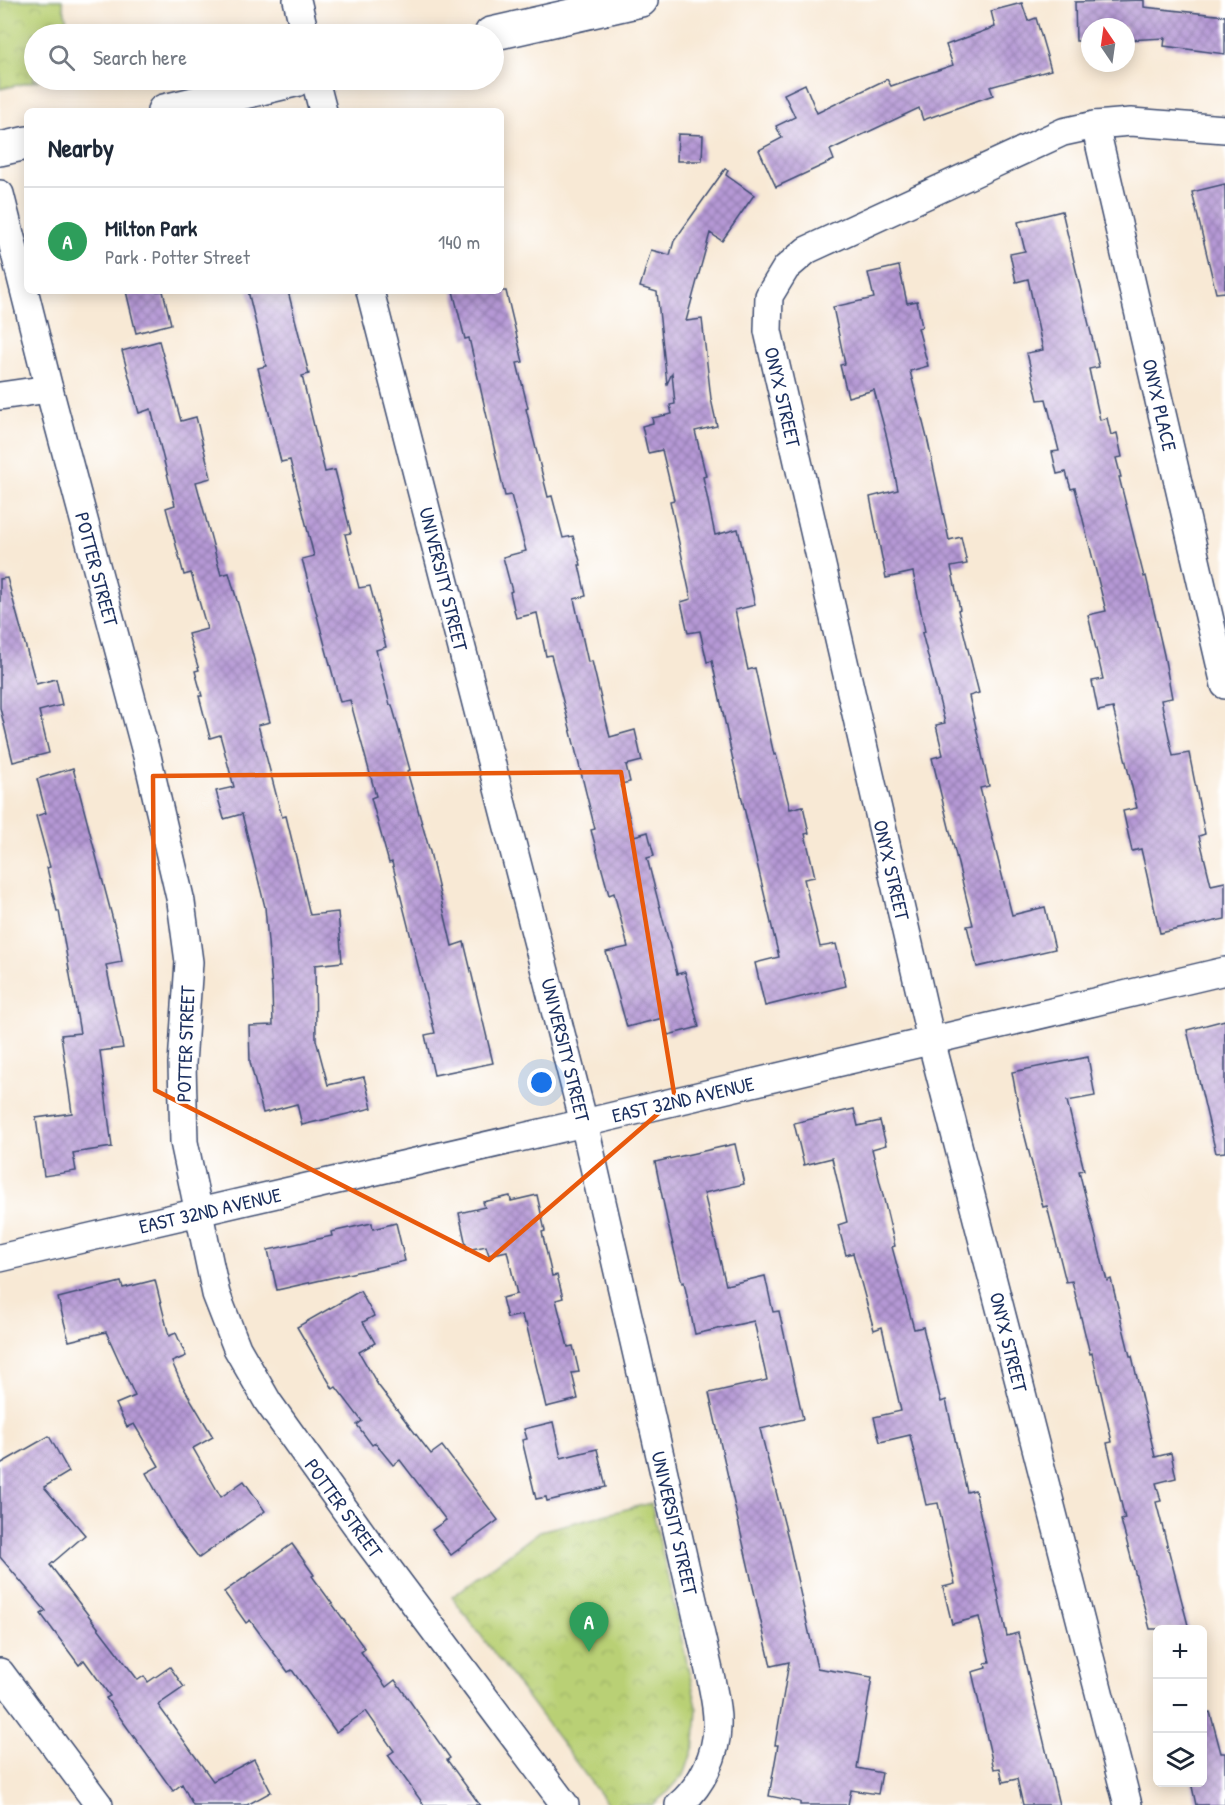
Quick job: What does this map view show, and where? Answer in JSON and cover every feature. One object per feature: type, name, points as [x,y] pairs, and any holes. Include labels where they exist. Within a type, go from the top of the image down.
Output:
[{"type":"main road","points":[[504,31],[641,0]]},
{"type":"main road","points":[[177,108],[253,90]]},
{"type":"main road","points":[[0,149],[24,144]]},
{"type":"street","points":[[297,0],[303,24]]},
{"type":"street","points":[[318,90],[323,108]]},
{"type":"street","name":"ONYX STREET","points":[[1128,1805],[931,1040],[768,332],[769,296],[786,268],[807,250],[1063,132],[1095,125],[1131,122],[1225,129]]},
{"type":"street","name":"ONYX PLACE","points":[[1095,125],[1225,685]]},
{"type":"street","name":"POTTER STREET","points":[[0,194],[24,290]]},
{"type":"street","name":"POTTER STREET","points":[[25,294],[147,756],[181,902],[189,962],[182,1064],[184,1142],[216,1294],[237,1348],[268,1402],[366,1539],[565,1805]]},
{"type":"street","name":"UNIVERSITY STREET","points":[[371,294],[584,1122],[717,1710],[717,1728],[706,1770],[697,1785],[679,1805]]},
{"type":"street","points":[[0,396],[49,389]]},
{"type":"street","name":"EAST 32ND AVENUE","points":[[0,1258],[1225,971]]},
{"type":"street","points":[[0,1672],[99,1805]]},
{"type":"highlighted area","points":[[621,772],[675,1099],[489,1260],[155,1090],[153,776]]},
{"type":"green space","points":[[0,0],[62,0],[68,24],[24,24],[24,84],[0,89]]},
{"type":"green space","points":[[651,1503],[697,1707],[695,1743],[685,1773],[652,1805],[608,1805],[452,1597],[540,1531]]},
{"type":"building","points":[[1144,0],[1144,7],[1225,16],[1225,54],[1164,46],[1165,38],[1135,40],[1135,18],[1081,18],[1081,41],[1076,41],[1075,2]]},
{"type":"building","points":[[1022,3],[1028,21],[1036,18],[1051,70],[990,87],[993,95],[923,120],[919,108],[830,150],[834,160],[776,187],[759,150],[782,138],[776,126],[795,117],[784,94],[805,84],[817,113],[887,79],[891,86],[953,65],[946,45],[995,27],[991,11]]},
{"type":"building","points":[[678,134],[703,135],[702,161],[677,161]]},
{"type":"building","points":[[725,169],[728,170],[726,175],[754,195],[722,241],[710,233],[686,321],[702,319],[711,399],[717,426],[695,431],[706,476],[703,477],[715,535],[738,529],[755,605],[735,610],[748,670],[755,668],[774,755],[776,754],[790,809],[803,806],[809,833],[805,834],[815,877],[804,879],[820,947],[836,944],[846,986],[765,1006],[755,963],[779,957],[712,661],[707,662],[700,631],[688,633],[681,602],[691,599],[670,501],[674,500],[662,450],[648,453],[642,426],[653,423],[652,418],[672,414],[670,405],[675,404],[672,373],[667,384],[657,292],[640,287],[651,250],[670,255],[674,241]]},
{"type":"building","points":[[1225,184],[1225,292],[1216,293],[1192,192]]},
{"type":"building","points":[[1062,211],[1099,367],[1089,369],[1100,420],[1107,418],[1111,435],[1117,433],[1122,457],[1116,458],[1121,477],[1119,477],[1144,577],[1146,576],[1164,655],[1172,698],[1161,700],[1173,756],[1189,753],[1205,834],[1199,836],[1211,885],[1225,882],[1225,919],[1160,933],[1141,849],[1132,851],[1123,811],[1137,808],[1113,708],[1098,711],[1092,681],[1103,679],[1088,615],[1106,611],[1075,488],[1071,489],[1066,472],[1057,474],[1052,452],[1059,451],[1046,399],[1038,400],[1027,353],[1043,350],[1028,279],[1016,282],[1010,254],[1025,251],[1018,222]]},
{"type":"building","points":[[899,266],[907,303],[917,301],[922,327],[918,328],[928,366],[910,371],[949,540],[961,537],[967,564],[951,567],[960,609],[958,610],[979,693],[969,696],[989,786],[980,788],[1012,915],[1045,907],[1055,949],[977,967],[967,926],[973,925],[932,758],[943,755],[936,725],[945,723],[922,633],[925,632],[913,572],[886,578],[870,497],[898,490],[887,438],[874,390],[848,397],[840,365],[845,364],[833,307],[874,298],[868,273]]},
{"type":"building","points":[[506,291],[523,362],[517,363],[528,408],[526,409],[548,497],[552,496],[563,538],[573,536],[581,565],[579,565],[586,596],[574,599],[588,662],[592,661],[610,737],[635,730],[642,761],[626,765],[630,782],[621,784],[634,836],[648,832],[654,856],[647,858],[677,974],[685,972],[699,1027],[668,1035],[663,1018],[627,1027],[606,952],[628,947],[614,893],[609,895],[591,830],[595,829],[571,732],[551,655],[546,656],[537,613],[516,618],[503,557],[526,551],[511,495],[505,496],[469,338],[465,339],[454,294],[504,294]]},
{"type":"building","points":[[127,294],[164,294],[171,324],[136,333]]},
{"type":"building","points":[[249,294],[289,294],[309,374],[302,376],[325,472],[335,470],[351,533],[345,534],[359,588],[370,586],[386,647],[376,650],[410,770],[407,771],[430,852],[452,946],[464,942],[493,1063],[434,1075],[425,1035],[435,1033],[392,862],[389,863],[371,798],[376,796],[350,700],[340,702],[302,559],[314,556],[290,460],[281,462],[258,368],[266,366]]},
{"type":"building","points":[[159,341],[181,421],[196,417],[211,478],[196,482],[221,575],[229,573],[252,652],[270,722],[258,725],[282,817],[286,816],[310,915],[338,912],[342,962],[315,965],[316,1040],[328,1085],[364,1077],[372,1108],[302,1125],[297,1104],[263,1113],[250,1062],[249,1026],[273,1025],[265,907],[242,814],[224,819],[216,791],[234,787],[220,735],[210,738],[199,696],[202,696],[195,671],[199,670],[188,634],[207,629],[191,573],[184,575],[166,508],[175,505],[151,409],[139,413],[122,351]]},
{"type":"building","points":[[7,578],[36,684],[56,679],[62,705],[39,711],[49,753],[13,762],[0,708],[0,579]]},
{"type":"building","points":[[73,768],[119,943],[122,962],[106,965],[123,1048],[100,1051],[112,1147],[73,1153],[76,1171],[44,1176],[36,1118],[72,1113],[61,1035],[80,1033],[59,911],[57,911],[47,868],[50,867],[36,816],[46,813],[37,779]]},
{"type":"building","points":[[1225,1020],[1225,1152],[1216,1153],[1187,1030]]},
{"type":"building","points":[[1088,1057],[1095,1096],[1067,1101],[1084,1170],[1079,1171],[1107,1281],[1111,1279],[1130,1356],[1132,1356],[1155,1457],[1171,1453],[1176,1478],[1156,1483],[1161,1501],[1156,1502],[1188,1625],[1153,1625],[1153,1629],[1150,1629],[1121,1520],[1125,1519],[1107,1443],[1112,1442],[1092,1353],[1090,1354],[1072,1281],[1066,1282],[1047,1206],[1043,1207],[1021,1121],[1012,1072]]},
{"type":"building","points":[[854,1109],[858,1126],[880,1121],[886,1145],[872,1149],[895,1246],[892,1247],[914,1329],[923,1327],[941,1402],[946,1400],[967,1492],[975,1490],[1007,1636],[1018,1633],[1059,1805],[1023,1805],[1017,1779],[1003,1782],[1000,1768],[994,1769],[972,1672],[986,1668],[985,1663],[990,1662],[979,1617],[952,1624],[943,1587],[955,1584],[938,1503],[926,1505],[910,1435],[880,1442],[874,1417],[901,1411],[882,1327],[874,1330],[853,1253],[846,1255],[838,1225],[847,1222],[832,1158],[804,1165],[794,1123]]},
{"type":"building","points":[[735,1144],[744,1184],[704,1193],[726,1285],[765,1276],[773,1312],[779,1311],[803,1419],[760,1429],[788,1538],[817,1668],[872,1677],[857,1768],[882,1773],[878,1794],[851,1790],[848,1805],[800,1805],[800,1802],[769,1796],[789,1662],[771,1666],[709,1393],[767,1380],[754,1321],[695,1334],[655,1162]]},
{"type":"building","points":[[537,1195],[545,1231],[542,1232],[552,1276],[557,1275],[563,1298],[556,1300],[568,1347],[573,1346],[579,1372],[572,1373],[578,1399],[546,1407],[526,1323],[522,1315],[507,1318],[502,1298],[517,1294],[507,1251],[489,1255],[486,1246],[467,1250],[459,1213],[485,1207],[483,1202],[510,1196],[511,1201]]},
{"type":"building","points":[[372,1223],[373,1229],[396,1223],[405,1261],[277,1290],[268,1250],[332,1236],[331,1232]]},
{"type":"building","points":[[155,1280],[169,1336],[176,1333],[186,1356],[172,1362],[182,1385],[213,1437],[193,1448],[221,1497],[244,1481],[265,1511],[199,1558],[177,1529],[146,1473],[159,1466],[134,1424],[127,1427],[116,1404],[135,1396],[106,1332],[69,1341],[58,1298],[121,1282],[123,1288]]},
{"type":"building","points":[[360,1291],[374,1316],[363,1322],[375,1343],[359,1352],[378,1385],[431,1454],[442,1446],[498,1520],[451,1555],[432,1530],[446,1520],[400,1460],[393,1465],[375,1443],[372,1445],[357,1425],[362,1421],[336,1387],[333,1389],[297,1327]]},
{"type":"building","points":[[553,1422],[561,1458],[597,1449],[606,1487],[547,1501],[546,1497],[536,1499],[522,1440],[527,1439],[524,1429]]},
{"type":"building","points":[[49,1436],[69,1472],[44,1487],[85,1535],[50,1565],[138,1680],[144,1676],[148,1682],[170,1667],[184,1687],[158,1705],[213,1781],[254,1759],[271,1792],[247,1805],[193,1805],[182,1784],[173,1791],[106,1698],[110,1696],[84,1660],[79,1665],[41,1614],[46,1611],[0,1557],[0,1464]]},
{"type":"building","points":[[292,1544],[314,1575],[312,1576],[365,1649],[361,1652],[386,1687],[395,1680],[450,1758],[447,1760],[480,1805],[424,1805],[388,1755],[394,1751],[366,1711],[336,1732],[292,1670],[288,1672],[250,1620],[246,1623],[224,1592]]},
{"type":"building","points":[[1207,1712],[1210,1712],[1221,1753],[1225,1753],[1225,1805],[1196,1805],[1192,1787],[1207,1787]]},
{"type":"place","name":"Milton Park","points":[[589,1652]]}]
